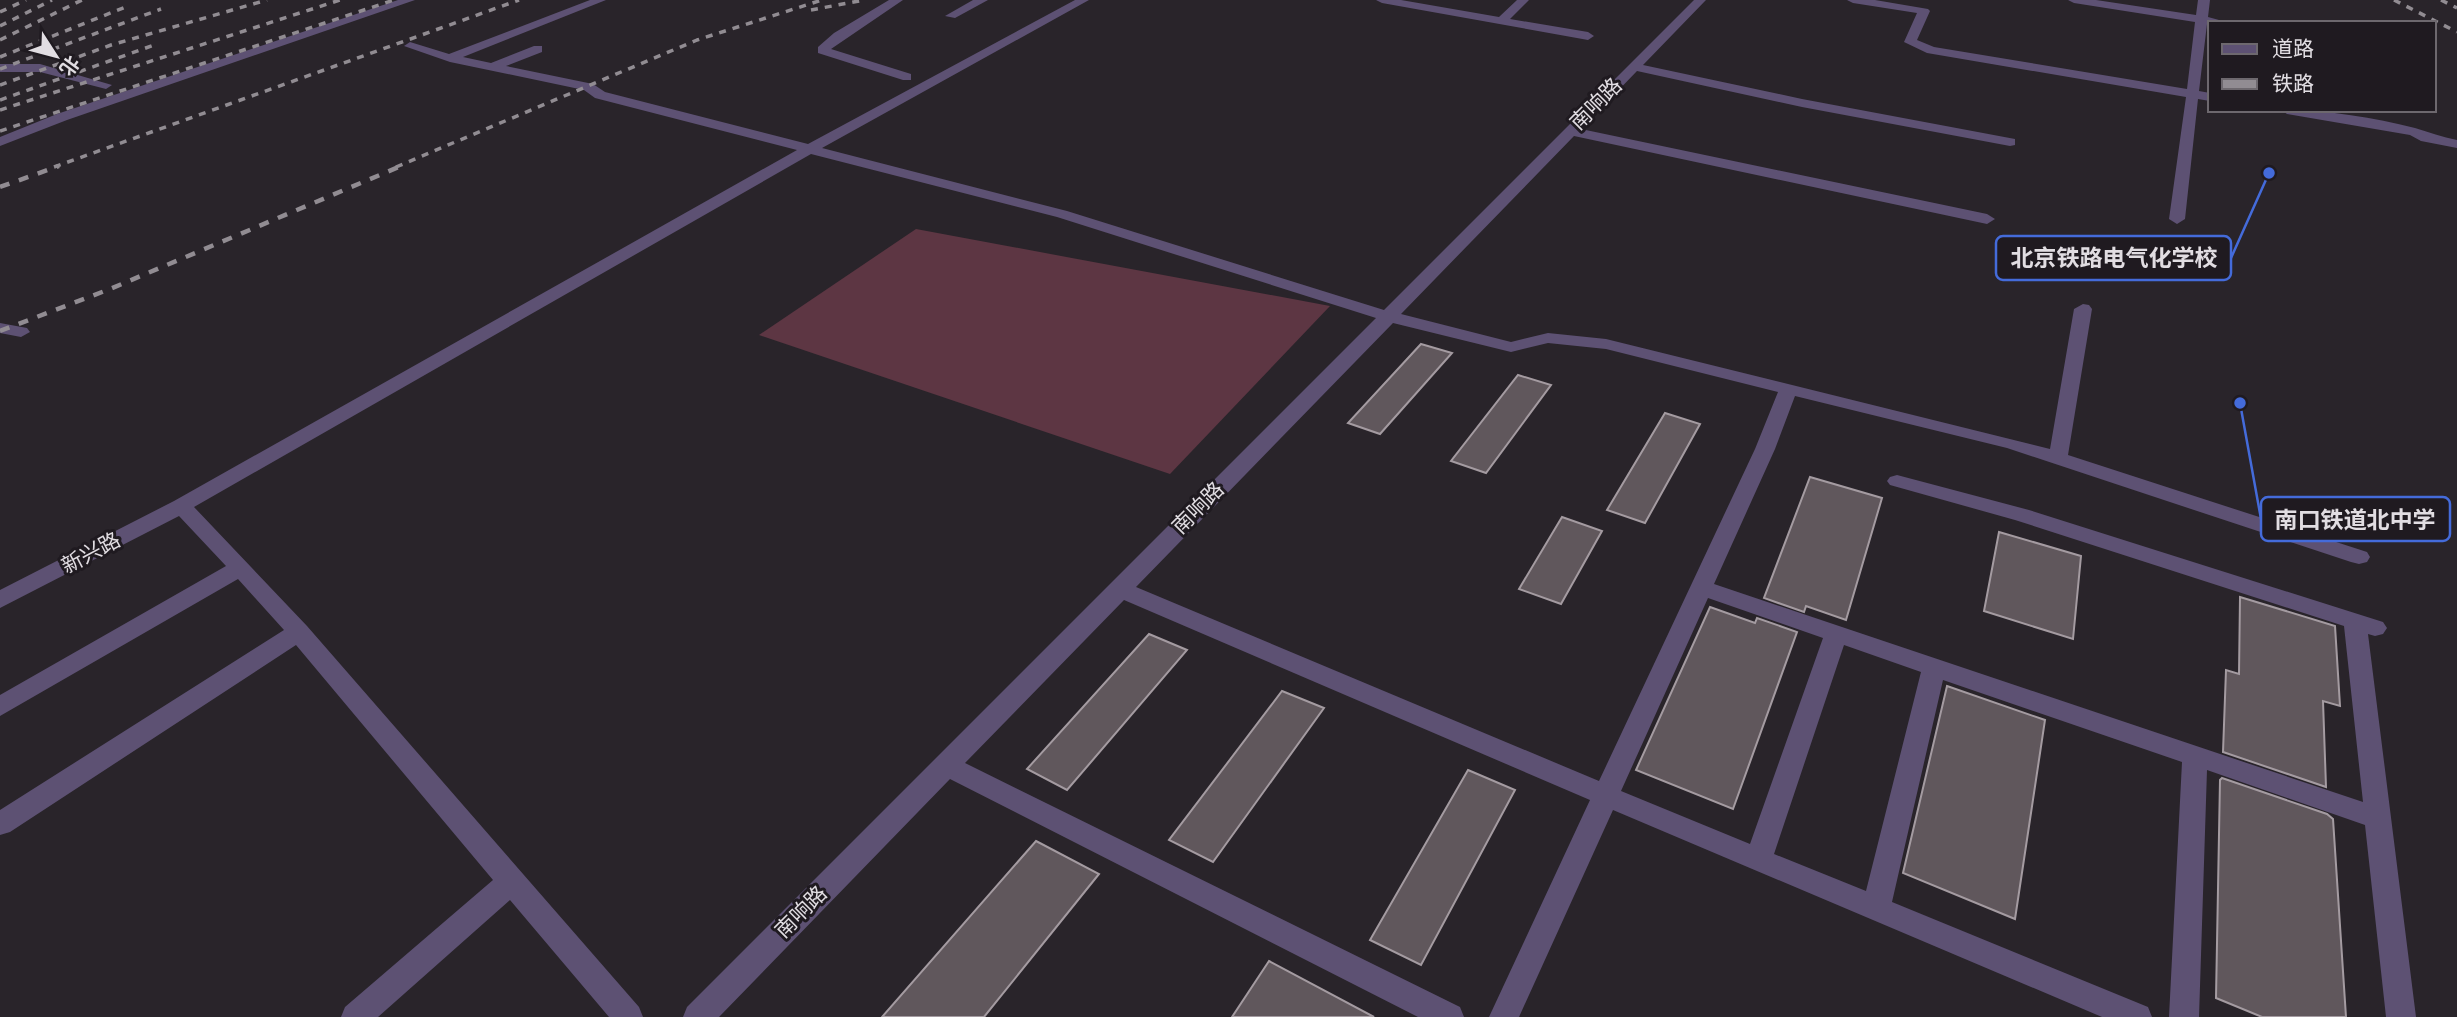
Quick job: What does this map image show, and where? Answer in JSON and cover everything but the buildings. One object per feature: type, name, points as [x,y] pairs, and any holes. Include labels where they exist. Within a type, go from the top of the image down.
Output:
[{"type":"street","points":[[0,142],[62,117],[409,0]]},
{"type":"street","points":[[450,58],[600,0]]},
{"type":"street","points":[[897,0],[838,36],[821,50],[906,77]]},
{"type":"street","points":[[958,0],[978,2]]},
{"type":"street","name":"新兴路","points":[[0,600],[181,506],[812,148],[1083,0]]},
{"type":"street","points":[[1382,0],[1588,36]]},
{"type":"street","points":[[1502,21],[1523,0]]},
{"type":"street","name":"南响路","points":[[698,1017],[1699,0]]},
{"type":"street","points":[[1853,0],[1928,6],[1910,43],[1931,50],[2208,97]]},
{"type":"street","points":[[2074,0],[2213,21]]},
{"type":"street","points":[[2177,219],[2204,0]]},
{"type":"street","points":[[951,16],[978,2]]},
{"type":"street","points":[[410,46],[450,58],[587,87],[600,94],[1062,214],[1387,316],[1511,347],[1548,338],[1606,344],[2014,444],[2360,557]]},
{"type":"street","points":[[492,67],[538,49]]},
{"type":"street","points":[[0,68],[40,68],[106,85]]},
{"type":"street","points":[[1639,68],[1802,103],[2010,142]]},
{"type":"street","points":[[2303,112],[2413,126],[2426,138],[2457,144]]},
{"type":"street","points":[[1569,131],[1987,219]]},
{"type":"street","points":[[2058,458],[2083,309]]},
{"type":"street","points":[[0,328],[21,332]]},
{"type":"street","points":[[1504,1017],[1766,449],[1788,389]]},
{"type":"street","points":[[1897,481],[2022,515],[2365,624],[2378,818],[2402,1017]]},
{"type":"street","points":[[181,506],[299,632],[628,1017]]},
{"type":"street","points":[[0,707],[241,567]]},
{"type":"street","points":[[1701,588],[2378,818]]},
{"type":"street","points":[[1119,589],[1605,797],[1759,858],[2137,1017]]},
{"type":"street","points":[[0,824],[299,632]]},
{"type":"street","points":[[1759,858],[1836,634]]},
{"type":"street","points":[[1876,909],[1934,667]]},
{"type":"street","points":[[2183,1017],[2195,757]]},
{"type":"street","points":[[946,765],[1449,1017]]},
{"type":"street","points":[[356,1017],[512,881]]},
{"type":"shaded area","points":[[916,229],[1330,306],[1170,474],[759,335]]},
{"type":"railway","points":[[0,12],[26,0]]},
{"type":"railway","points":[[0,26],[52,0]]},
{"type":"railway","points":[[0,40],[82,0]]},
{"type":"railway","points":[[0,85],[111,45],[267,0]]},
{"type":"railway","points":[[0,110],[340,0]]},
{"type":"railway","points":[[0,131],[394,0]]},
{"type":"railway","points":[[54,167],[519,0]]},
{"type":"railway","points":[[396,167],[697,40],[822,0]]},
{"type":"railway","points":[[811,10],[864,0]]},
{"type":"railway","points":[[2394,0],[2435,21]]},
{"type":"railway","points":[[2441,0],[2457,8]]},
{"type":"railway","points":[[0,57],[128,6]]},
{"type":"railway","points":[[0,69],[161,9]]},
{"type":"railway","points":[[2436,21],[2457,32]]},
{"type":"railway","points":[[0,100],[157,44]]},
{"type":"railway","points":[[0,187],[59,166]]},
{"type":"railway","points":[[0,331],[110,289],[401,166]]},
{"type":"place","name":"北京铁路电气化学校","points":[[2269,173]]},
{"type":"place","name":"南口铁道北中学","points":[[2240,403]]}]
